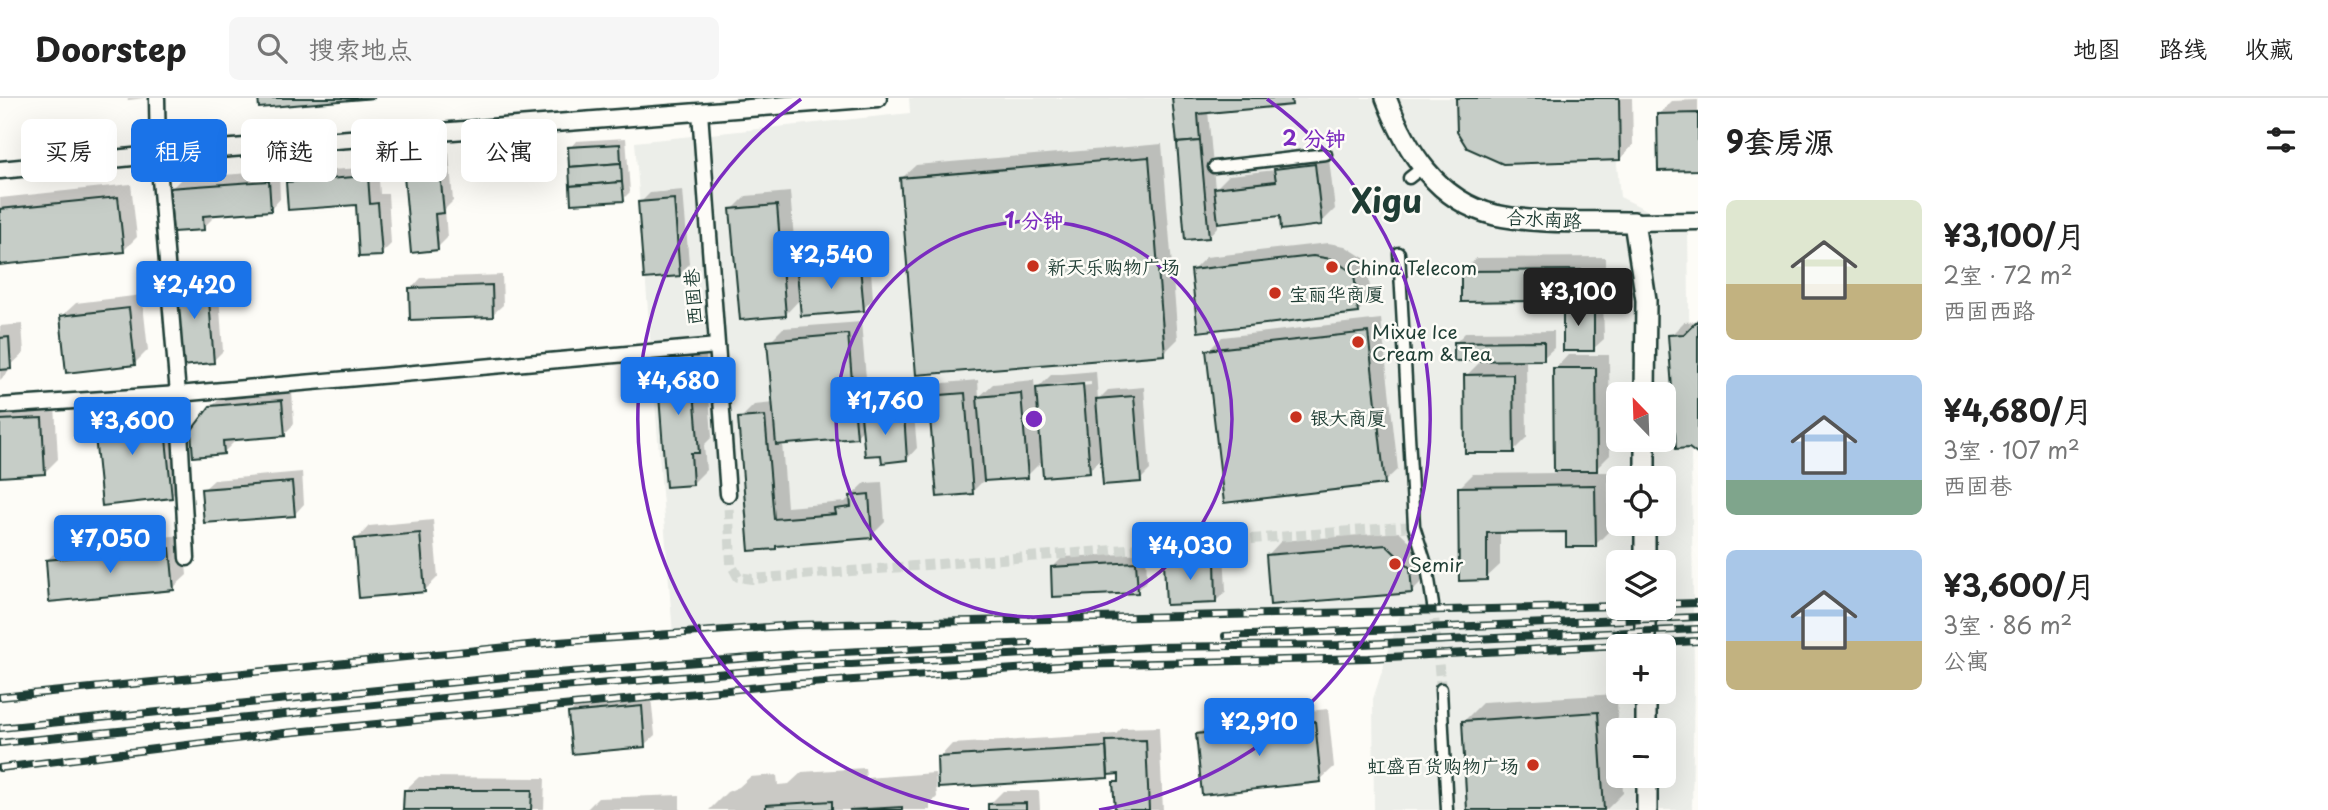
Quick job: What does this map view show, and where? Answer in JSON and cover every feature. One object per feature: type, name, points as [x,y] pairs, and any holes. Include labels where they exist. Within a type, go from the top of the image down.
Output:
[{"type":"main road","name":"合水南路","points":[[1386,98],[1396,125],[1409,148],[1416,172],[1458,200],[1494,215],[1529,219],[1634,222]]},
{"type":"main road","points":[[1634,222],[1646,300],[1646,382]]},
{"type":"main road","points":[[1647,788],[1647,810]]},
{"type":"street","points":[[157,98],[157,119]]},
{"type":"street","points":[[227,148],[700,105],[878,98]]},
{"type":"street","name":"西固巷","points":[[700,105],[728,494]]},
{"type":"street","points":[[1214,167],[1326,154]]},
{"type":"street","points":[[0,170],[131,158]]},
{"type":"street","points":[[160,182],[178,394],[187,558]]},
{"type":"street","points":[[1634,222],[1698,221]]},
{"type":"street","points":[[1399,253],[1414,526],[1427,567],[1433,604]]},
{"type":"street","points":[[0,407],[178,394],[717,346]]},
{"type":"street","points":[[1441,689],[1447,810]]},
{"type":"shaded area","points":[[909,98],[1611,98],[1620,197],[1688,230],[1694,675],[1692,810],[1374,810],[1373,699],[1402,609],[673,635],[635,142],[910,113]]},
{"type":"building","points":[[258,98],[375,98],[259,108]]},
{"type":"building","points":[[1172,98],[1291,98],[1292,105],[1198,114],[1200,141],[1177,143]]},
{"type":"building","points":[[1456,98],[1619,98],[1620,160],[1503,164],[1467,148],[1457,132]]},
{"type":"building","points":[[1698,113],[1698,170],[1658,171],[1657,114]]},
{"type":"building","points":[[1200,141],[1209,238],[1185,240],[1177,143]]},
{"type":"building","points":[[620,144],[621,163],[569,167],[568,147]]},
{"type":"building","name":"新天乐购物广场","points":[[1149,157],[1165,355],[916,375],[900,178]]},
{"type":"building","points":[[621,163],[622,182],[570,186],[569,167]]},
{"type":"building","points":[[1315,164],[1322,225],[1281,230],[1280,216],[1218,223],[1214,188],[1276,181],[1274,169]]},
{"type":"building","points":[[351,177],[351,182],[368,182],[370,204],[378,203],[382,256],[359,257],[356,205],[288,210],[286,182],[337,182],[337,178]]},
{"type":"building","points":[[269,182],[271,211],[203,216],[204,230],[173,232],[169,188]]},
{"type":"building","points":[[405,182],[441,182],[444,213],[435,214],[438,250],[411,253]]},
{"type":"building","points":[[622,182],[624,201],[571,204],[570,186]]},
{"type":"building","points":[[118,197],[124,252],[0,265],[0,209]]},
{"type":"building","points":[[674,199],[680,276],[644,279],[638,202]]},
{"type":"building","points":[[777,205],[786,316],[740,320],[730,209]]},
{"type":"building","name":"宝丽华商厦","points":[[1313,256],[1331,259],[1354,273],[1358,313],[1198,332],[1191,270]]},
{"type":"building","points":[[860,266],[864,311],[801,316],[797,272]]},
{"type":"building","points":[[1592,270],[1592,300],[1461,302],[1461,271]]},
{"type":"building","points":[[207,275],[214,363],[181,366],[175,278]]},
{"type":"building","points":[[492,285],[493,317],[410,320],[409,288]]},
{"type":"building","points":[[1563,304],[1594,304],[1594,351],[1563,351]]},
{"type":"building","points":[[129,308],[135,365],[66,373],[60,316]]},
{"type":"building","points":[[1698,320],[1697,454],[1689,448],[1676,449],[1676,382],[1672,382],[1668,335],[1684,334]]},
{"type":"building","name":"银大商厦","points":[[1368,332],[1385,484],[1224,503],[1206,350]]},
{"type":"building","points":[[848,334],[857,438],[776,445],[767,341]]},
{"type":"building","points":[[9,337],[11,369],[0,370],[0,338]]},
{"type":"building","points":[[1544,341],[1544,360],[1454,361],[1454,342]]},
{"type":"building","points":[[691,353],[699,453],[691,453],[693,485],[666,487],[656,356]]},
{"type":"building","points":[[1553,368],[1596,368],[1597,471],[1554,471]]},
{"type":"building","points":[[1513,374],[1514,453],[1465,453],[1464,375]]},
{"type":"building","points":[[1083,384],[1090,473],[1043,477],[1036,388]]},
{"type":"building","points":[[965,393],[973,494],[937,497],[928,396]]},
{"type":"building","points":[[1021,393],[1028,478],[984,481],[977,397]]},
{"type":"building","points":[[1134,396],[1141,482],[1103,485],[1096,399]]},
{"type":"building","points":[[282,400],[285,436],[223,441],[224,454],[193,457],[191,431],[210,406]]},
{"type":"building","points":[[163,409],[172,498],[102,506],[93,416]]},
{"type":"building","points":[[904,413],[907,460],[882,463],[881,455],[865,456],[861,416]]},
{"type":"building","points":[[765,416],[774,519],[836,514],[835,509],[851,507],[850,496],[869,494],[872,538],[776,546],[776,549],[749,551],[738,418]]},
{"type":"building","points":[[42,418],[45,474],[0,477],[0,420]]},
{"type":"building","points":[[292,482],[295,516],[204,523],[201,489]]},
{"type":"building","points":[[1595,485],[1596,547],[1566,547],[1566,532],[1487,533],[1487,580],[1459,581],[1458,487]]},
{"type":"building","points":[[420,533],[425,592],[359,598],[354,539]]},
{"type":"building","points":[[1386,545],[1410,568],[1412,593],[1270,605],[1266,555]]},
{"type":"building","points":[[170,548],[174,590],[49,602],[46,560]]},
{"type":"building","points":[[1215,559],[1216,603],[1166,605],[1164,561]]},
{"type":"building","points":[[1136,562],[1138,593],[1052,597],[1051,567]]},
{"type":"building","points":[[642,706],[645,747],[572,754],[568,713]]},
{"type":"building","name":"虹盛百货购物广场","points":[[1598,712],[1604,810],[1467,810],[1462,721]]},
{"type":"building","points":[[1315,721],[1321,782],[1202,795],[1196,734]]},
{"type":"building","points":[[1146,740],[1149,810],[1115,810],[1113,782],[1119,782],[1119,774],[1108,775],[1106,741]]},
{"type":"building","points":[[1106,747],[1108,778],[938,788],[937,757]]},
{"type":"building","points":[[404,790],[532,790],[531,810],[403,810]]},
{"type":"building","points":[[832,801],[832,810],[766,810],[766,805]]},
{"type":"building","points":[[1026,803],[1026,810],[988,810],[988,804]]},
{"type":"building","points":[[902,807],[902,810],[849,810]]},
{"type":"tunnel","points":[[728,494],[731,564],[738,577],[752,579],[1414,526]]},
{"type":"tunnel","points":[[1433,605],[1441,689]]},
{"type":"railway","points":[[1676,604],[1698,603]]},
{"type":"railway","points":[[0,697],[558,642],[796,625],[1606,606]]},
{"type":"railway","points":[[1225,636],[1698,617]]},
{"type":"railway","points":[[0,743],[503,692],[799,667],[1150,647],[1339,645],[1698,629]]},
{"type":"railway","points":[[0,768],[284,733],[780,685],[1073,665],[1369,658],[1698,641]]},
{"type":"railway","points":[[0,728],[506,677],[800,654],[1029,643]]},
{"type":"place","name":"新天乐购物广场","points":[[1033,266]]},
{"type":"place","name":"China Telecom","points":[[1332,267]]},
{"type":"place","name":"宝丽华商厦","points":[[1275,293]]},
{"type":"place","name":"Mixue Ice Cream & Tea","points":[[1358,342]]},
{"type":"place","name":"银大商厦","points":[[1296,417]]},
{"type":"place","name":"Semir","points":[[1395,564]]},
{"type":"place","name":"虹盛百货购物广场","points":[[1533,765]]},
{"type":"district","name":"Xigu","points":[[1387,199]]}]
